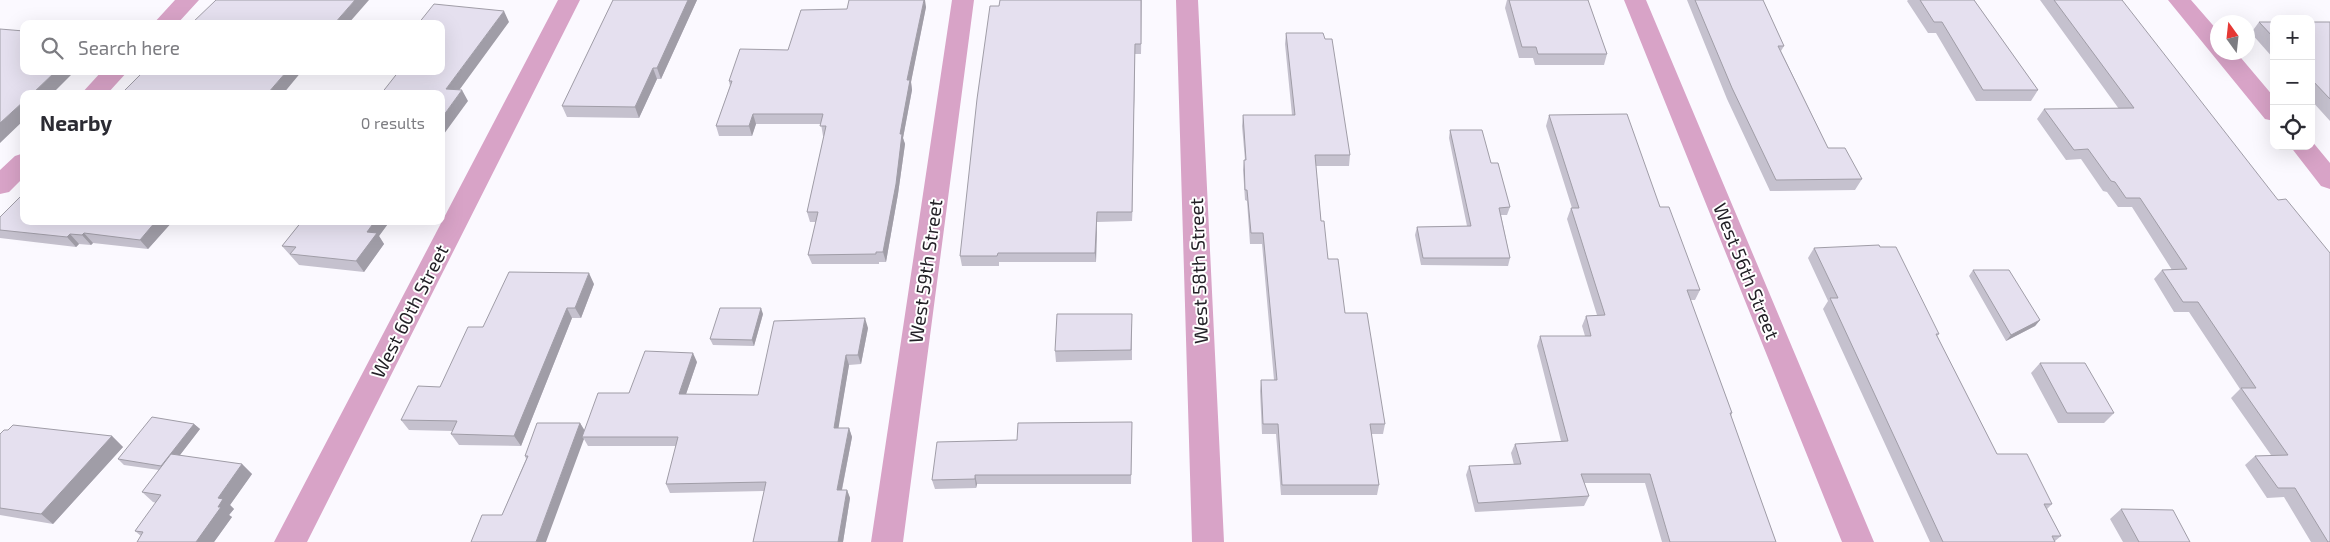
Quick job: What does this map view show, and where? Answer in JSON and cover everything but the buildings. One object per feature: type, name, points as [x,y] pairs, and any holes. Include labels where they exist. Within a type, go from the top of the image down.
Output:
[{"type":"street","points":[[168,20],[188,0]]},
{"type":"street","name":"West 60th Street","points":[[290,542],[569,0]]},
{"type":"street","name":"West 59th Street","points":[[887,542],[963,0]]},
{"type":"street","name":"West 58th Street","points":[[1187,0],[1208,542]]},
{"type":"street","name":"West 56th Street","points":[[1635,0],[1858,542]]},
{"type":"street","points":[[2179,0],[2210,37]]},
{"type":"street","points":[[2230,60],[2270,108]]},
{"type":"street","points":[[97,90],[112,75]]},
{"type":"street","points":[[2305,150],[2330,180]]},
{"type":"street","points":[[0,185],[20,166]]}]
